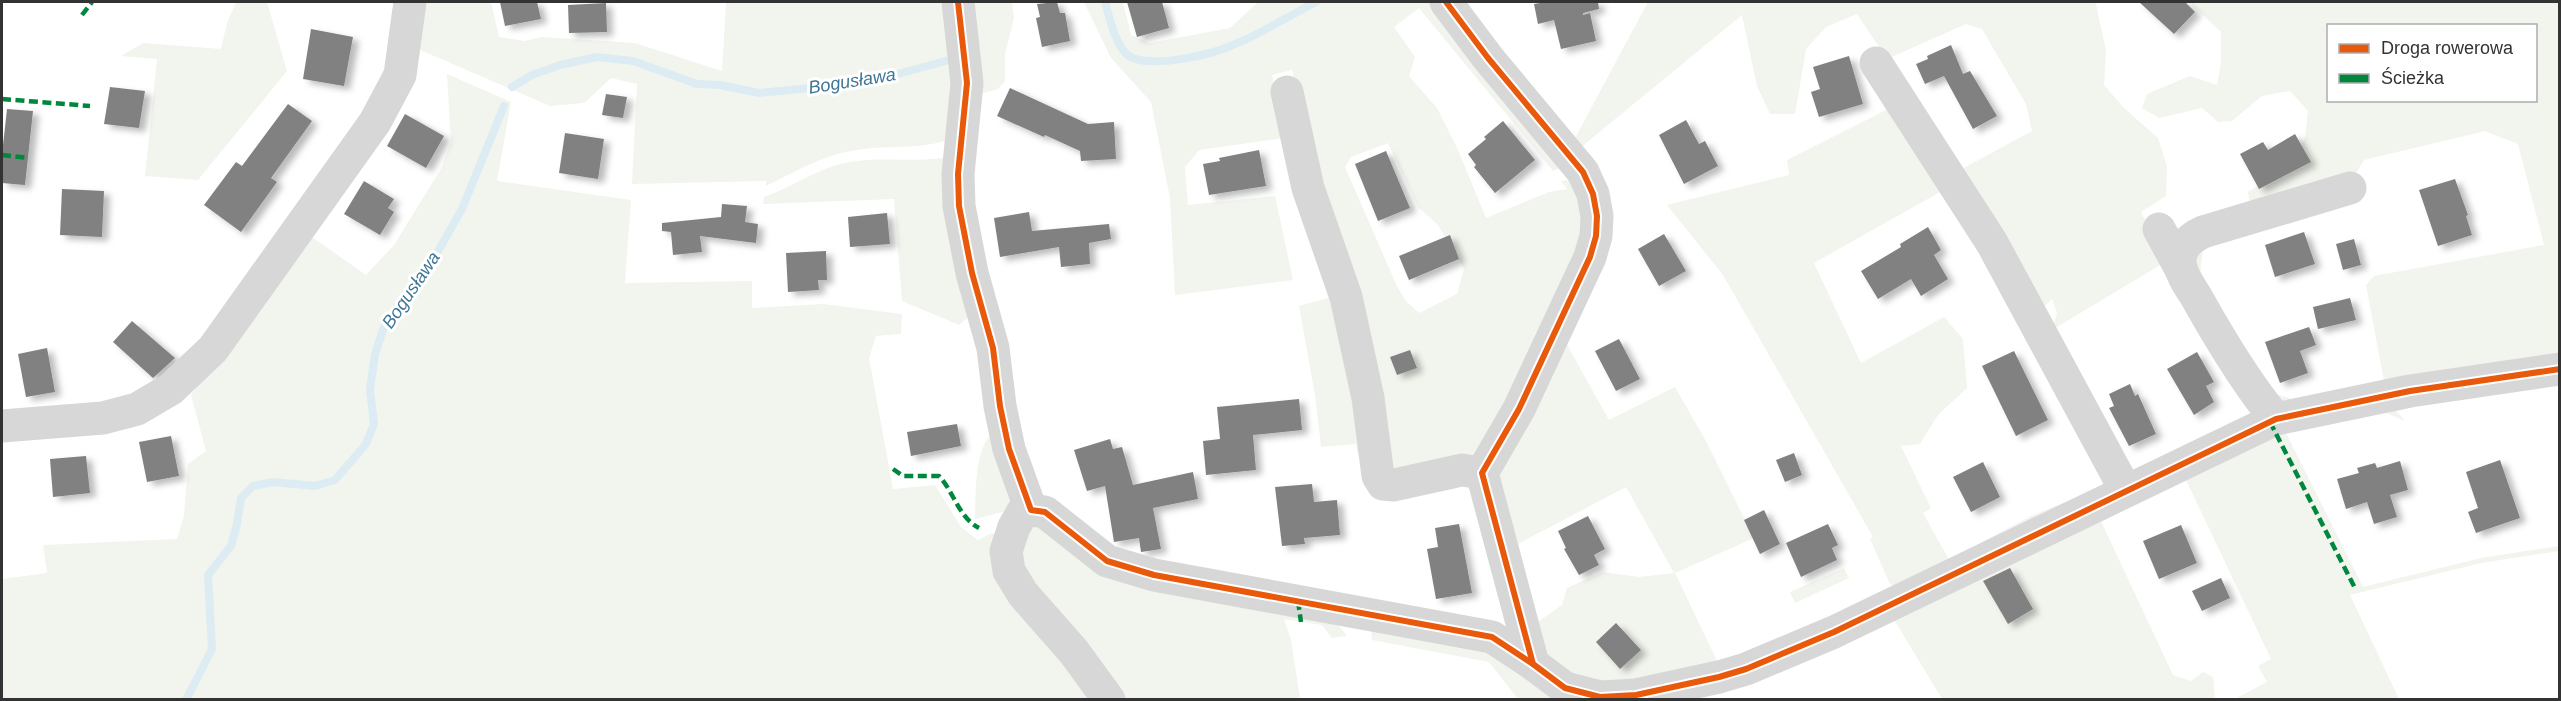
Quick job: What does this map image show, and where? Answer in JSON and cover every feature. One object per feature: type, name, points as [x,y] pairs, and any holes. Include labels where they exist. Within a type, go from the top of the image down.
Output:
[{"type":"street","points":[[2,426],[103,418],[137,409],[171,389],[213,349],[375,122],[400,75],[410,2]]},
{"type":"street","points":[[958,2],[967,83],[958,174],[959,206],[972,273],[993,348],[1000,406],[1009,449],[1031,510]]},
{"type":"street","points":[[1446,2],[1488,58],[1583,172],[1593,194],[1597,216],[1596,236],[1580,280],[1519,409],[1482,473],[1533,664]]},
{"type":"street","points":[[1875,63],[1992,243],[2126,491]]},
{"type":"street","points":[[1287,92],[1308,188],[1346,297],[1368,398],[1378,476],[1383,484],[1394,485],[1462,470],[1482,473]]},
{"type":"street","points":[[2182,271],[2181,253],[2186,243],[2195,236],[2350,188]]},
{"type":"street","points":[[2159,229],[2215,330],[2260,400],[2276,419]]},
{"type":"street","points":[[1108,699],[1074,652],[1023,594],[1009,571],[1006,551],[1014,527],[1022,513],[1031,510],[1045,512],[1107,561],[1144,573],[1492,637],[1578,695],[1600,697],[1636,695],[1746,669],[1834,632],[2276,419],[2410,391],[2559,369]]},
{"type":"shaded area","points":[[236,2],[267,2],[287,71],[198,180],[145,176],[157,59],[121,56],[143,43],[221,49],[227,23]]},
{"type":"shaded area","points":[[423,2],[491,2],[499,37],[524,41],[542,37],[635,43],[722,71],[726,2],[952,2],[954,138],[929,145],[870,148],[833,155],[766,186],[766,181],[632,184],[637,84],[611,78],[584,103],[550,106],[418,49]]},
{"type":"shaded area","points":[[965,2],[1012,2],[1014,18],[1005,54],[1005,81],[998,89],[972,96]]},
{"type":"shaded area","points":[[1084,2],[1123,2],[1131,35],[1150,43],[1230,28],[1258,2],[1433,2],[1564,166],[1553,171],[1419,8],[1394,27],[1415,57],[1409,76],[1437,108],[1458,150],[1486,218],[1549,192],[1567,189],[1561,181],[1572,180],[1579,183],[1588,241],[1472,466],[1389,474],[1292,70],[1272,75],[1285,138],[1199,150],[1185,167],[1188,205],[1275,196],[1293,280],[1175,295],[1170,198],[1151,102],[1111,58]],"holes":[[[1388,143],[1418,207],[1438,225],[1464,269],[1457,294],[1419,313],[1405,300],[1396,284],[1345,167],[1351,157]],[[1410,350],[1417,367],[1397,375],[1390,357]]]},
{"type":"shaded area","points":[[1648,2],[2092,2],[2096,4],[2106,51],[2104,85],[2124,108],[2158,138],[2167,166],[2166,196],[2141,212],[2167,261],[2052,330],[2057,313],[2052,299],[2039,311],[1960,170],[2032,131],[2026,104],[1982,29],[1966,24],[1887,59],[1857,14],[1826,27],[1806,49],[1795,114],[1770,114],[1757,86],[1742,15],[1580,148],[1574,140]]},
{"type":"shaded area","points":[[2189,2],[2559,2],[2559,363],[2385,390],[2288,409],[2270,402],[2259,389],[2185,269],[2187,253],[2196,242],[2326,199],[2330,202],[2210,240],[2203,250],[2200,274],[2224,326],[2263,390],[2292,399],[2384,381],[2366,285],[2374,276],[2544,245],[2518,144],[2485,131],[2364,160],[2350,183],[2251,211],[2248,192],[2288,168],[2305,138],[2308,111],[2290,91],[2262,96],[2232,121],[2218,122],[2202,108],[2159,118],[2142,108],[2147,94],[2190,76],[2217,85],[2221,63],[2221,32]]},
{"type":"shaded area","points":[[447,74],[511,102],[497,181],[631,200],[625,283],[752,281],[752,308],[823,304],[902,314],[901,334],[876,336],[869,358],[893,489],[935,485],[961,527],[978,540],[992,533],[1001,537],[1101,699],[2,699],[2,579],[47,573],[43,545],[177,539],[184,516],[188,464],[206,451],[191,395],[309,235],[366,275],[394,245],[441,169],[451,142]]},
{"type":"shaded area","points":[[1894,106],[1949,187],[1814,263],[1861,363],[1944,317],[1963,339],[1967,388],[1938,415],[1920,444],[1901,446],[1931,508],[1923,513],[1949,560],[2031,516],[2095,490],[1897,588],[1890,584],[1870,539],[1873,537],[1723,275],[1667,205],[1789,175],[1787,160]]},
{"type":"shaded area","points":[[952,156],[971,314],[959,325],[902,301],[894,199],[763,204],[764,197],[817,173],[850,162]]},
{"type":"shaded area","points":[[1600,258],[1605,261],[1604,266],[1566,343],[1609,420],[1675,387],[1707,443],[1754,538],[1675,573],[1719,665],[1761,652],[1770,644],[1783,643],[1866,603],[1858,612],[1765,655],[1721,670],[1666,678],[1632,691],[1599,693],[1577,686],[1554,665],[1538,640],[1539,621],[1562,605],[1567,588],[1603,572],[1639,577],[1674,573],[1626,487],[1514,546],[1531,604],[1520,590],[1492,489],[1492,477],[1497,461]]},
{"type":"shaded area","points":[[1339,295],[1365,452],[1358,455],[1356,444],[1321,447],[1315,395],[1299,306]]},
{"type":"shaded area","points":[[2383,404],[2396,411],[2405,421],[2380,410],[2285,431],[2363,587],[2481,558],[2559,546],[2559,551],[2481,563],[2350,595],[2399,699],[2235,699],[2267,682],[2258,666],[2271,659],[2186,480],[2265,430]]},
{"type":"shaded area","points":[[992,434],[1016,495],[1006,511],[975,519],[979,461],[986,441]]},
{"type":"shaded area","points":[[2099,517],[2173,675],[2191,681],[2203,672],[2213,677],[2215,699],[1942,699],[1890,613]]},
{"type":"shaded area","points":[[1029,524],[1331,616],[1347,636],[1332,638],[1322,625],[1284,619],[1291,640],[1300,699],[1114,699],[1016,570]]},
{"type":"shaded area","points":[[1844,568],[1849,578],[1795,603],[1790,592]]},
{"type":"shaded area","points":[[1371,628],[1491,644],[1560,699],[1518,699],[1489,662],[1372,640]]},
{"type":"building","points":[[500,2],[537,2],[541,19],[505,26]]},
{"type":"building","points":[[1057,2],[1060,13],[1065,13],[1070,41],[1042,47],[1036,18],[1040,17],[1037,4]]},
{"type":"building","points":[[1127,2],[1162,2],[1169,28],[1137,37]]},
{"type":"building","points":[[1598,2],[1599,9],[1583,13],[1583,15],[1590,13],[1596,41],[1561,49],[1554,20],[1538,24],[1534,4]]},
{"type":"building","points":[[2139,2],[2185,2],[2195,12],[2174,34]]},
{"type":"building","points":[[606,3],[607,32],[569,33],[568,5]]},
{"type":"building","points":[[311,29],[353,37],[344,86],[303,79]]},
{"type":"building","points":[[1951,45],[1963,74],[1970,71],[1997,116],[1973,129],[1944,76],[1925,84],[1916,64]]},
{"type":"building","points":[[1849,56],[1863,104],[1819,117],[1811,92],[1820,89],[1813,67]]},
{"type":"building","points":[[110,87],[145,91],[139,128],[104,124]]},
{"type":"building","points":[[1010,88],[1088,124],[1114,122],[1116,159],[1081,161],[1080,151],[997,116]]},
{"type":"building","points":[[606,94],[627,97],[623,118],[602,115]]},
{"type":"building","points":[[288,104],[312,121],[271,178],[277,182],[241,232],[204,205],[236,162],[242,166]]},
{"type":"building","points":[[7,109],[33,111],[25,185],[2,183],[2,154]]},
{"type":"building","points":[[405,114],[444,136],[426,168],[387,146]]},
{"type":"building","points":[[1686,120],[1699,144],[1705,141],[1718,166],[1684,184],[1659,135]]},
{"type":"building","points":[[1503,121],[1535,160],[1495,193],[1474,167],[1476,165],[1468,154]]},
{"type":"building","points":[[565,133],[604,139],[598,179],[559,173]]},
{"type":"building","points":[[2295,134],[2311,162],[2259,189],[2240,154],[2263,142],[2268,150]]},
{"type":"building","points":[[1259,150],[1266,186],[1209,195],[1203,164],[1220,161],[1219,158]]},
{"type":"building","points":[[1386,151],[1410,208],[1378,221],[1355,164]]},
{"type":"building","points":[[2455,179],[2468,215],[2466,216],[2472,235],[2438,246],[2419,190]]},
{"type":"building","points":[[364,181],[394,199],[388,208],[394,212],[380,235],[344,214]]},
{"type":"building","points":[[62,189],[104,191],[102,237],[60,235]]},
{"type":"building","points":[[722,204],[747,206],[745,222],[758,224],[756,243],[700,236],[702,252],[673,255],[671,232],[662,231],[662,223],[721,217]]},
{"type":"building","points":[[1029,212],[1032,231],[1109,224],[1111,239],[1089,243],[1090,264],[1061,267],[1059,247],[1000,257],[994,218]]},
{"type":"building","points":[[887,213],[890,244],[850,247],[848,217]]},
{"type":"building","points":[[1928,227],[1941,250],[1934,255],[1948,279],[1921,296],[1911,279],[1878,299],[1861,271],[1901,247],[1900,244]]},
{"type":"building","points":[[2304,232],[2315,264],[2275,277],[2265,245]]},
{"type":"building","points":[[1664,234],[1686,271],[1659,286],[1638,249]]},
{"type":"building","points":[[1450,235],[1459,259],[1409,280],[1399,256]]},
{"type":"building","points":[[2354,239],[2361,265],[2343,270],[2336,244]]},
{"type":"building","points":[[826,251],[827,280],[818,280],[819,290],[788,292],[786,253]]},
{"type":"building","points":[[2350,298],[2356,320],[2318,329],[2313,307]]},
{"type":"building","points":[[132,321],[175,358],[153,378],[113,342]]},
{"type":"building","points":[[2309,327],[2316,345],[2300,351],[2308,373],[2280,383],[2265,342]]},
{"type":"building","points":[[1619,339],[1640,379],[1616,391],[1595,351]]},
{"type":"building","points":[[47,348],[55,392],[26,397],[18,354]]},
{"type":"building","points":[[1410,350],[1417,368],[1397,375],[1390,357]]},
{"type":"building","points":[[2014,351],[2048,420],[2016,436],[1982,366]]},
{"type":"building","points":[[2197,352],[2214,382],[2206,386],[2214,402],[2194,415],[2167,369]]},
{"type":"building","points":[[2130,384],[2135,396],[2138,394],[2156,434],[2129,446],[2109,408],[2114,406],[2109,394]]},
{"type":"building","points":[[1299,399],[1302,430],[1253,435],[1256,470],[1206,475],[1203,441],[1220,439],[1217,407]]},
{"type":"building","points":[[957,424],[961,446],[911,456],[907,432]]},
{"type":"building","points":[[171,436],[179,476],[147,482],[139,442]]},
{"type":"building","points":[[1110,439],[1113,449],[1122,447],[1133,485],[1193,472],[1198,499],[1153,508],[1161,549],[1141,552],[1139,538],[1114,542],[1105,486],[1087,491],[1074,450]]},
{"type":"building","points":[[1794,453],[1802,475],[1785,482],[1776,460]]},
{"type":"building","points":[[86,456],[90,493],[53,497],[50,459]]},
{"type":"building","points":[[2500,460],[2520,518],[2476,533],[2468,512],[2478,508],[2466,472]]},
{"type":"building","points":[[2400,461],[2408,490],[2390,495],[2397,517],[2374,524],[2367,502],[2346,509],[2337,479],[2359,473],[2357,468],[2375,463],[2377,468]]},
{"type":"building","points":[[1983,462],[2000,497],[1971,512],[1953,477]]},
{"type":"building","points":[[1312,484],[1314,502],[1337,500],[1340,535],[1304,538],[1305,544],[1282,546],[1275,487]]},
{"type":"building","points":[[1764,510],[1780,544],[1760,554],[1744,520]]},
{"type":"building","points":[[1588,516],[1605,549],[1594,555],[1599,565],[1579,575],[1564,549],[1566,548],[1558,531]]},
{"type":"building","points":[[1459,524],[1472,593],[1436,599],[1427,549],[1438,547],[1435,528]]},
{"type":"building","points":[[1828,524],[1838,545],[1832,548],[1837,560],[1801,577],[1786,543]]},
{"type":"building","points":[[2181,525],[2197,563],[2159,579],[2143,541]]},
{"type":"building","points":[[2010,568],[2033,609],[2008,624],[1983,581]]},
{"type":"building","points":[[2221,578],[2230,598],[2202,611],[2192,591]]},
{"type":"building","points":[[1616,623],[1641,650],[1620,669],[1596,642]]},
{"type":"waterway","name":"Bogusława","points":[[1105,2],[1114,31],[1124,52],[1139,60],[1151,61],[1181,59],[1223,49],[1316,2]]},
{"type":"waterway","name":"Bogusława","points":[[512,87],[532,75],[560,65],[597,57],[633,61],[697,84],[720,85],[759,93],[869,82],[949,60]]},
{"type":"waterway","name":"Bogusława","points":[[186,700],[212,649],[208,575],[231,546],[241,498],[253,486],[273,482],[315,486],[335,480],[366,444],[374,424],[370,390],[375,354],[385,324],[432,262],[462,209],[504,106]]},
{"type":"marked path","points":[[82,15],[92,2]]},
{"type":"marked path","points":[[2,99],[90,106]]},
{"type":"marked path","points":[[2,155],[28,158]]},
{"type":"marked path","points":[[2270,422],[2356,590]]},
{"type":"marked path","points":[[893,469],[903,476],[939,476],[966,518],[979,528]]},
{"type":"marked path","points":[[1298,601],[1301,622]]},
{"type":"cycle path","points":[[958,2],[967,83],[958,174],[959,206],[972,273],[993,348],[1000,406],[1009,449],[1031,510],[1045,512],[1107,561],[1154,575],[1492,637],[1533,664]]},
{"type":"cycle path","points":[[1446,2],[1488,58],[1583,172],[1593,194],[1597,216],[1596,236],[1590,257],[1519,409],[1482,473],[1533,664],[1565,688],[1600,697],[1636,695],[1746,669],[1834,632],[2276,419],[2410,391],[2560,369]]}]
